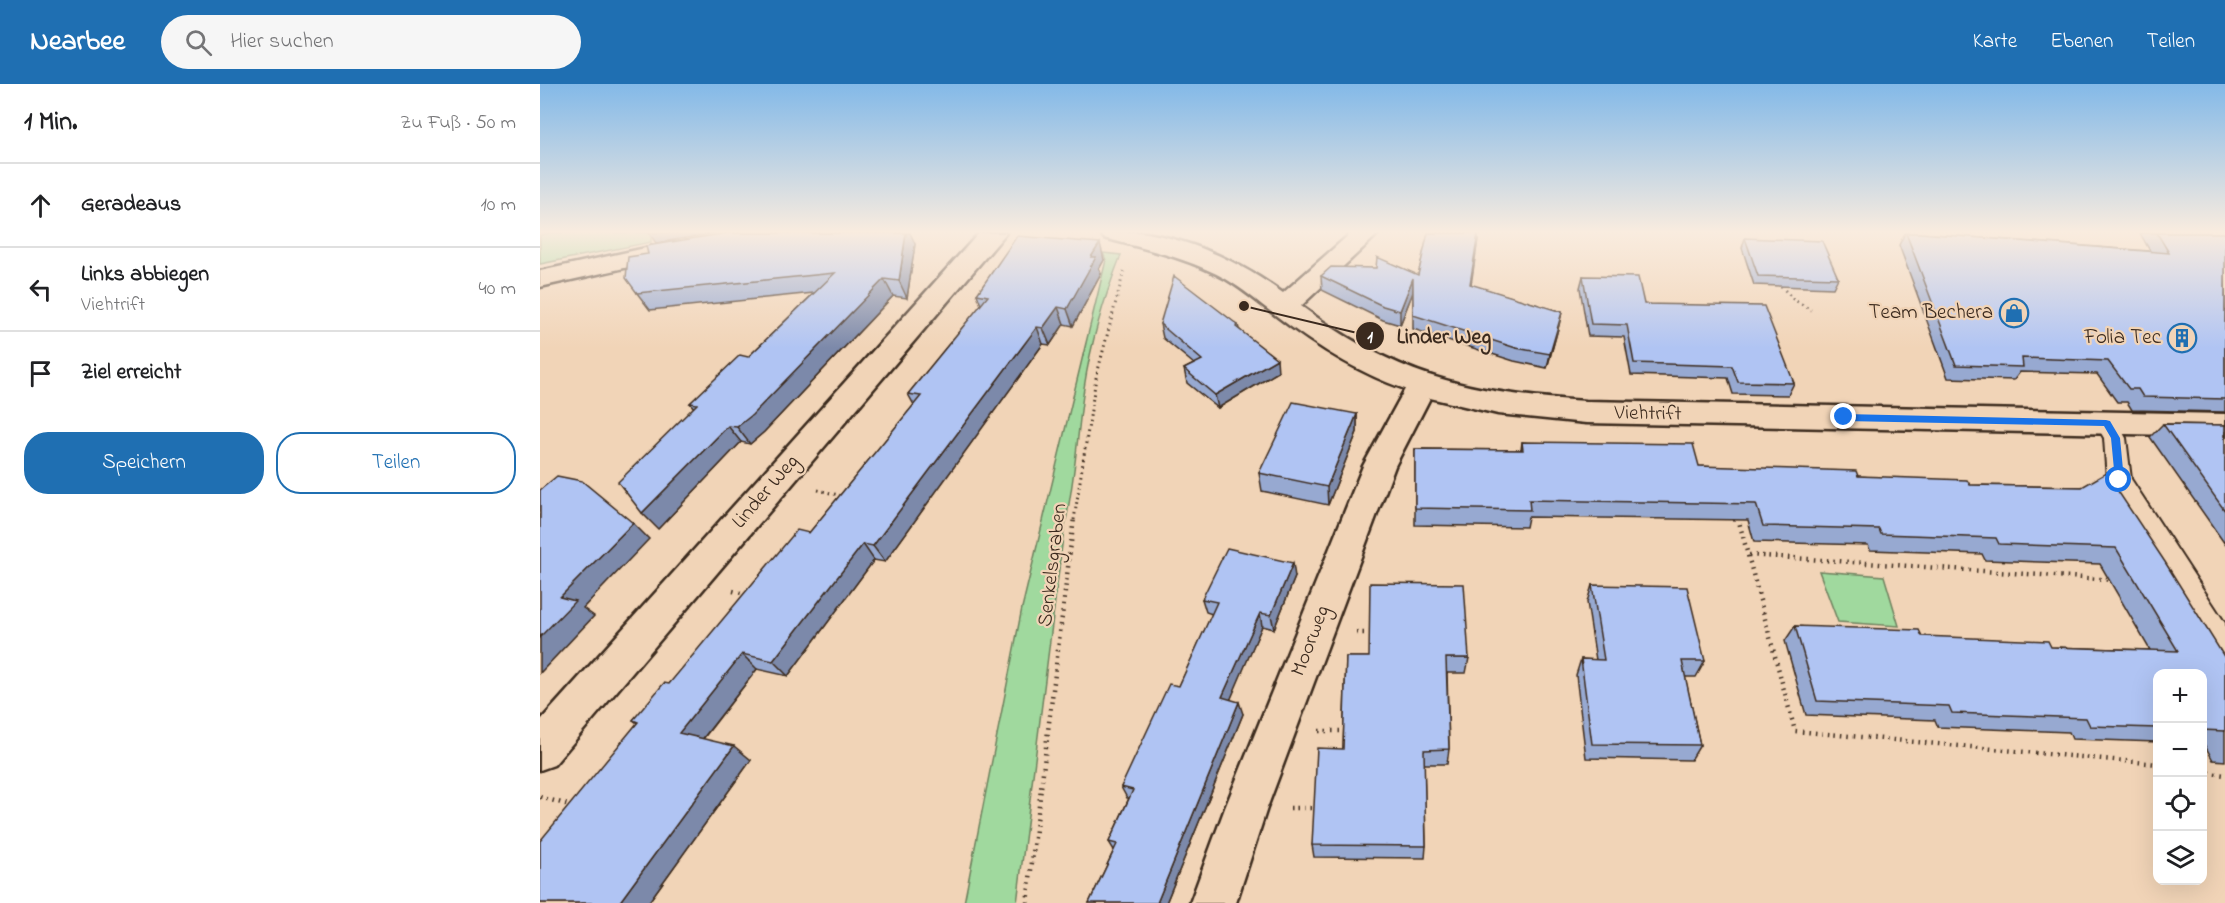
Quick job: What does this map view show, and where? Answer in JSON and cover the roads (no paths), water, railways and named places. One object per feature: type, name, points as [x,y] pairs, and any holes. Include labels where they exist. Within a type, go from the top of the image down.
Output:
[{"type":"street","points":[[540,279],[577,271]]},
{"type":"street","name":"Linder Weg","points":[[540,751],[960,271]]},
{"type":"street","name":"Viehtrift","points":[[1230,271],[1355,356],[1422,385],[1456,396],[1556,410],[2225,425]]},
{"type":"street","points":[[1283,308],[1324,271]]},
{"type":"street","name":"Moorweg","points":[[1213,903],[1251,797],[1379,466],[1422,385]]},
{"type":"lane","points":[[2106,423],[2115,438],[2119,480],[2225,646]]},
{"type":"place","name":"Linder Weg","points":[[1244,306]]},
{"type":"place","name":"Team Bechera","points":[[2014,313]]},
{"type":"place","name":"Folia Tec","points":[[2182,338]]}]
